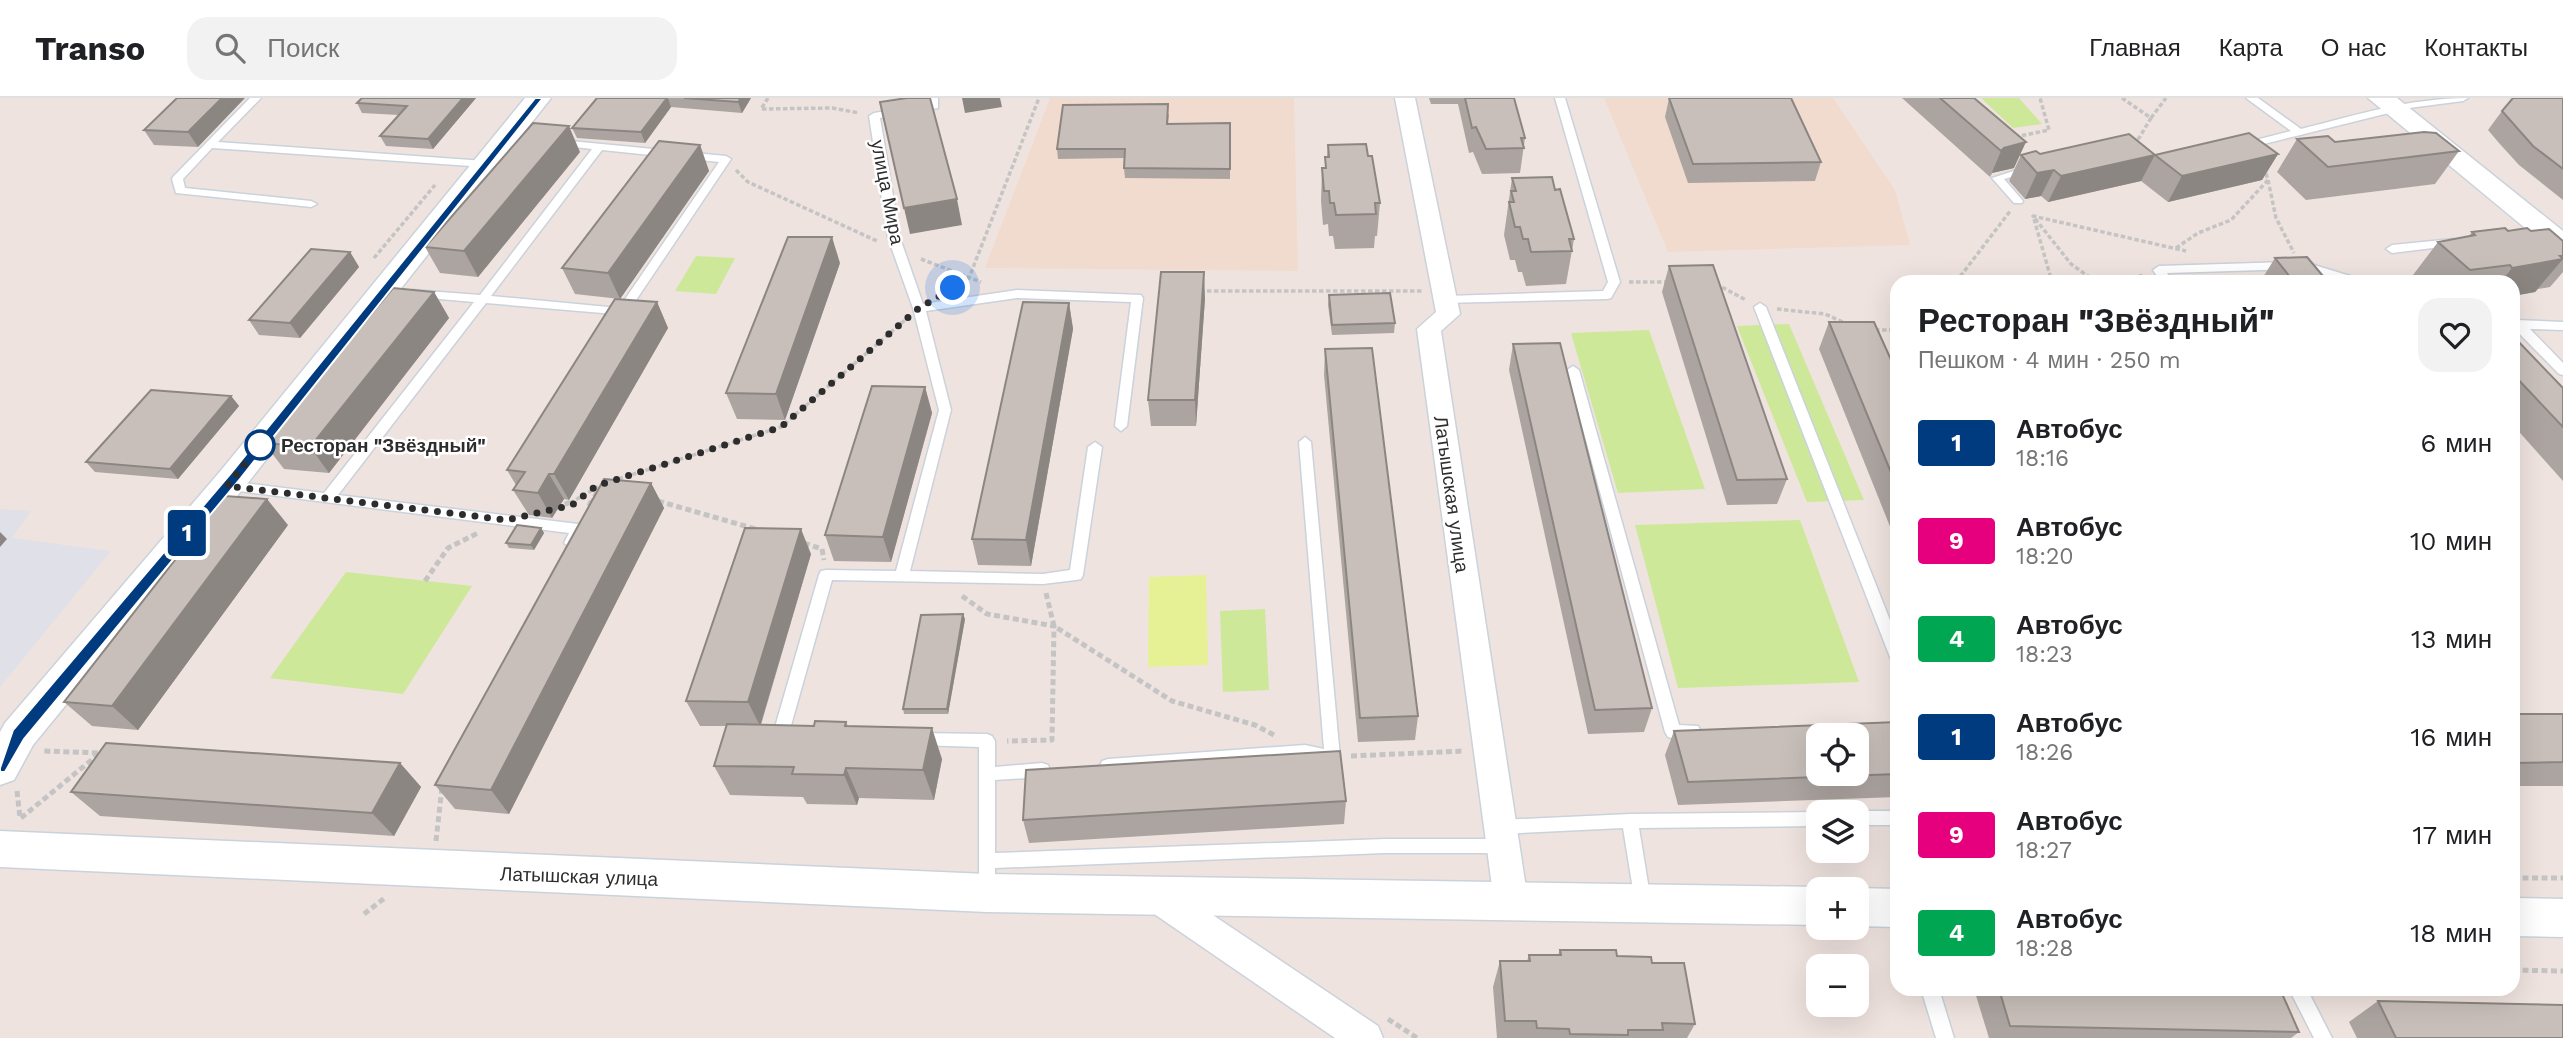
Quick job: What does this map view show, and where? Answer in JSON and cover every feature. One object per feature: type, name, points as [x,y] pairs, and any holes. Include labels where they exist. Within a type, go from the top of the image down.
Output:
[{"type":"street","points":[[0,768],[19,734],[227,486],[397,290],[485,164],[513,138],[538,98]]},
{"type":"street","points":[[1405,98],[1445,296]]},
{"type":"street","points":[[2389,104],[2549,238]]},
{"type":"street","name":"Латышская улица","points":[[1445,296],[1448,314],[1429,329],[1511,901]]},
{"type":"street","name":"Латышская улица","points":[[0,849],[988,877],[1158,898],[1806,906]]},
{"type":"street","points":[[1158,898],[1365,1038]]},
{"type":"street","points":[[1869,907],[1890,908]]},
{"type":"street","points":[[2520,917],[2563,918]]},
{"type":"lane","points":[[256,98],[177,179],[180,191],[311,204]]},
{"type":"lane","name":"улица Мира","points":[[902,576],[946,410],[919,308],[894,238],[874,116],[934,106],[933,98]]},
{"type":"lane","points":[[1445,296],[1607,295],[1614,282],[1560,98]]},
{"type":"lane","points":[[2251,98],[2300,133]]},
{"type":"lane","points":[[2230,150],[2300,133],[2389,104],[2463,98]]},
{"type":"lane","points":[[2007,139],[2039,167],[1997,178],[2018,201]]},
{"type":"lane","points":[[397,290],[622,312],[726,159],[546,141]]},
{"type":"lane","points":[[209,145],[485,164]]},
{"type":"lane","points":[[328,498],[599,146]]},
{"type":"lane","points":[[2392,249],[2470,241]]},
{"type":"lane","points":[[2301,265],[2309,275]]},
{"type":"lane","points":[[2163,275],[2160,270],[2301,265],[2333,275]]},
{"type":"lane","points":[[919,308],[1017,294],[1137,298],[1121,426]]},
{"type":"lane","points":[[1760,307],[1890,639]]},
{"type":"lane","points":[[2520,324],[2563,326]]},
{"type":"lane","points":[[2520,328],[2563,371]]},
{"type":"lane","points":[[1573,370],[1672,732],[1712,731]]},
{"type":"lane","points":[[1098,766],[1305,751],[1332,757],[1305,442]]},
{"type":"lane","points":[[808,735],[781,734],[826,575],[1043,579],[1076,575],[1095,447]]},
{"type":"lane","points":[[227,486],[578,529],[565,553]]},
{"type":"lane","points":[[905,738],[987,741],[988,877],[1502,836],[1630,821],[1806,819]]},
{"type":"lane","points":[[988,774],[1057,769]]},
{"type":"lane","points":[[1869,818],[1890,818]]},
{"type":"lane","points":[[1630,821],[1643,904]]},
{"type":"lane","points":[[1932,996],[1945,1038]]},
{"type":"lane","points":[[2302,996],[2323,1038]]},
{"type":"path","points":[[768,98],[761,109],[832,108],[874,116]]},
{"type":"path","points":[[425,581],[448,548],[507,520],[572,505],[596,486],[781,427],[919,308],[970,278],[1039,98]]},
{"type":"path","points":[[2007,139],[2049,130],[2040,98]]},
{"type":"path","points":[[2122,98],[2151,118]]},
{"type":"path","points":[[2130,142],[2139,138],[2166,98]]},
{"type":"path","points":[[726,159],[748,182],[899,251],[1017,294]]},
{"type":"path","points":[[2263,161],[2269,199],[2279,228],[2301,265]]},
{"type":"path","points":[[2142,275],[2160,270],[2175,249],[2198,233],[2231,220],[2268,180]]},
{"type":"path","points":[[1961,275],[2018,201],[2071,264],[2086,275]]},
{"type":"path","points":[[2033,216],[2188,252]]},
{"type":"path","points":[[2033,216],[2050,275]]},
{"type":"path","points":[[1198,290],[1445,296]]},
{"type":"path","points":[[578,529],[596,492],[609,494]]},
{"type":"path","points":[[647,500],[673,503],[760,530]]},
{"type":"path","points":[[797,541],[822,549],[826,575]]},
{"type":"path","points":[[936,576],[987,614],[1054,626],[1172,701],[1255,725],[1305,751]]},
{"type":"path","points":[[987,741],[1052,740],[1054,626],[1043,579]]},
{"type":"path","points":[[33,820],[20,818],[100,754],[38,750],[46,740]]},
{"type":"path","points":[[1332,757],[1490,750]]},
{"type":"path","points":[[435,849],[442,782]]},
{"type":"path","points":[[2520,878],[2563,878]]},
{"type":"path","points":[[2520,970],[2563,971]]},
{"type":"shaded area","points":[[1050,98],[1294,98],[1298,271],[985,268]]},
{"type":"shaded area","points":[[1604,98],[1833,98],[1895,190],[1910,245],[1668,252]]},
{"type":"shaded area","points":[[0,509],[31,511],[12,538],[111,551],[0,687]]},
{"type":"green space","points":[[1981,98],[2019,98],[2042,124],[2013,128]]},
{"type":"green space","points":[[696,256],[735,258],[716,294],[675,291]]},
{"type":"green space","points":[[1789,324],[1864,500],[1807,502],[1737,326]]},
{"type":"green space","points":[[1649,330],[1705,489],[1618,493],[1571,333]]},
{"type":"green space","points":[[1800,520],[1859,682],[1678,688],[1635,525]]},
{"type":"green space","points":[[346,572],[472,586],[403,694],[270,678]]},
{"type":"green space","points":[[1206,575],[1208,665],[1148,667],[1149,577]]},
{"type":"green space","points":[[1265,609],[1269,690],[1223,692],[1220,611]]},
{"type":"building","points":[[177,98],[222,98],[188,132],[144,130]]},
{"type":"building","points":[[362,98],[463,98],[428,139],[380,136],[407,106],[357,103]]},
{"type":"building","points":[[597,98],[667,98],[641,132],[572,128]]},
{"type":"building","points":[[684,98],[741,98],[738,102]]},
{"type":"building","points":[[930,98],[957,199],[904,208],[880,102]]},
{"type":"building","points":[[1465,98],[1514,98],[1525,138],[1521,138],[1524,148],[1486,149],[1476,127],[1472,128]]},
{"type":"building","points":[[1669,98],[1791,98],[1821,162],[1693,164]]},
{"type":"building","points":[[1940,98],[1974,98],[2026,142],[2001,151]]},
{"type":"building","points":[[2513,98],[2563,98],[2563,169],[2533,146],[2502,111]]},
{"type":"building","points":[[1168,104],[1167,124],[1230,123],[1230,169],[1124,168],[1125,149],[1057,149],[1063,105]]},
{"type":"building","points":[[533,123],[569,126],[464,251],[425,247]]},
{"type":"building","points":[[2249,133],[2278,154],[2182,176],[2155,155]]},
{"type":"building","points":[[2436,133],[2459,151],[2328,167],[2297,139],[2328,136],[2335,142]]},
{"type":"building","points":[[2129,134],[2155,155],[2061,176],[2054,170],[2037,173],[2021,155],[2036,151],[2040,154]]},
{"type":"building","points":[[659,141],[700,145],[608,273],[562,268]]},
{"type":"building","points":[[1366,144],[1368,156],[1372,156],[1380,203],[1375,203],[1376,214],[1336,215],[1334,203],[1330,203],[1329,191],[1324,191],[1322,168],[1326,168],[1325,157],[1329,157],[1328,145]]},
{"type":"building","points":[[1552,177],[1555,190],[1560,189],[1574,239],[1569,239],[1572,251],[1531,252],[1528,239],[1523,239],[1520,227],[1515,227],[1509,202],[1514,202],[1511,191],[1516,191],[1512,178]]},
{"type":"building","points":[[2505,228],[2508,231],[2549,229],[2563,241],[2563,256],[2560,256],[2563,259],[2512,268],[2510,265],[2470,270],[2438,242],[2475,235],[2472,232]]},
{"type":"building","points":[[788,237],[832,237],[776,394],[726,393]]},
{"type":"building","points":[[311,249],[350,252],[290,323],[249,320]]},
{"type":"building","points":[[2307,257],[2322,275],[2288,275],[2275,258]]},
{"type":"building","points":[[1713,265],[1787,479],[1737,480],[1669,266]]},
{"type":"building","points":[[1161,272],[1204,272],[1195,400],[1148,400]]},
{"type":"building","points":[[393,288],[434,292],[310,447],[264,443]]},
{"type":"building","points":[[1390,293],[1395,323],[1332,325],[1329,295]]},
{"type":"building","points":[[615,299],[657,302],[554,474],[549,474],[538,493],[513,490],[525,472],[507,470]]},
{"type":"building","points":[[1023,302],[1069,303],[1026,540],[972,539]]},
{"type":"building","points":[[1829,322],[1874,322],[1890,357],[1890,470]]},
{"type":"building","points":[[1560,343],[1652,708],[1595,710],[1513,344]]},
{"type":"building","points":[[2520,343],[2563,388],[2563,427],[2520,381]]},
{"type":"building","points":[[1372,348],[1418,716],[1360,718],[1325,349]]},
{"type":"building","points":[[872,386],[925,387],[883,537],[825,535]]},
{"type":"building","points":[[151,390],[231,396],[170,469],[86,462]]},
{"type":"building","points":[[604,479],[651,483],[491,790],[435,785]]},
{"type":"building","points":[[225,496],[267,499],[112,706],[64,702]]},
{"type":"building","points":[[517,525],[541,528],[531,545],[506,543]]},
{"type":"building","points":[[745,528],[801,529],[748,702],[686,701]]},
{"type":"building","points":[[963,614],[947,709],[903,709],[921,615]]},
{"type":"building","points":[[2520,714],[2563,714],[2563,762],[2520,763]]},
{"type":"building","points":[[815,721],[846,722],[845,726],[932,728],[923,770],[846,768],[844,775],[792,774],[794,767],[714,766],[727,724],[814,726]]},
{"type":"building","points":[[1890,722],[1890,774],[1869,775],[1869,723]]},
{"type":"building","points":[[1806,726],[1806,777],[1688,782],[1674,731]]},
{"type":"building","points":[[106,743],[400,763],[372,813],[71,792]]},
{"type":"building","points":[[1340,751],[1346,801],[1023,820],[1026,770]]},
{"type":"building","points":[[1560,950],[1616,950],[1617,956],[1651,957],[1652,963],[1684,963],[1695,1024],[1662,1023],[1663,1030],[1628,1030],[1628,1035],[1570,1034],[1569,1029],[1537,1028],[1536,1021],[1505,1021],[1500,961],[1530,961],[1529,955],[1561,955]]},
{"type":"building","points":[[2001,996],[2283,996],[2299,1032],[2010,1026]]},
{"type":"building","points":[[2378,1001],[2563,1005],[2563,1038],[2396,1038]]},
{"type":"bus line","name":"1","points":[[0,768],[19,734],[235,476],[538,98]]},
{"type":"place","name":"Ресторан \"Звёздный\"","points":[[260,445]]},
{"type":"route","points":[[260,445],[227,486],[507,520],[572,505],[596,486],[682,461],[781,427],[919,308],[953,288]]}]
